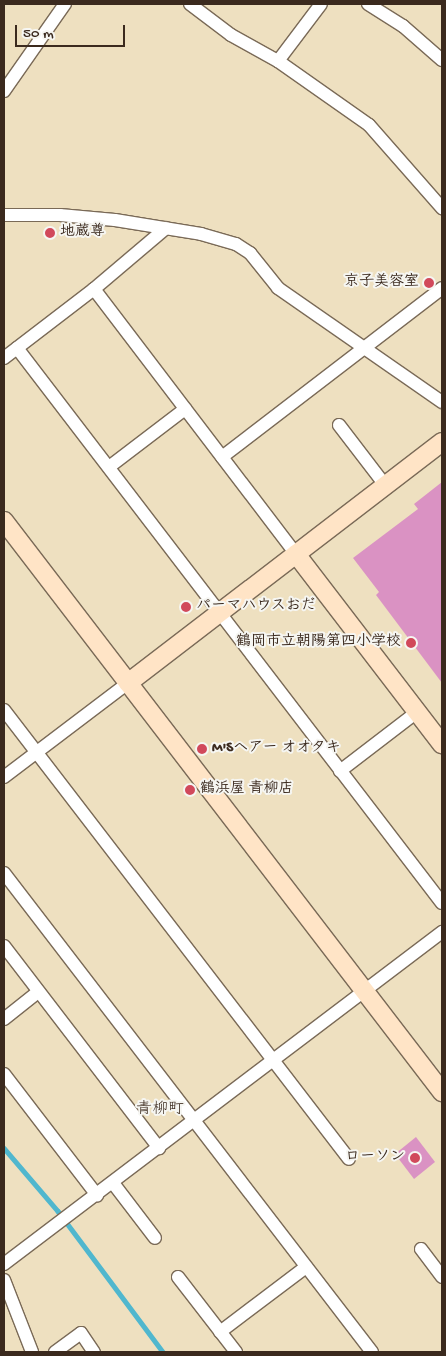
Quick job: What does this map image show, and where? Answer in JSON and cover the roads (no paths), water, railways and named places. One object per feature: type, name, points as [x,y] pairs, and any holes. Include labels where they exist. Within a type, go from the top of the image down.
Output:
[{"type":"street","points":[[4,91],[66,4]]},
{"type":"street","points":[[190,4],[231,35],[278,61],[369,125],[442,208]]},
{"type":"street","points":[[278,61],[321,4]]},
{"type":"street","points":[[368,4],[403,26],[442,60]]},
{"type":"street","points":[[4,215],[60,215],[166,228],[236,244],[250,253],[278,288],[442,402]]},
{"type":"street","points":[[4,358],[94,289],[166,228]]},
{"type":"street","points":[[222,457],[442,288]]},
{"type":"street","points":[[94,289],[442,744]]},
{"type":"street","points":[[17,348],[442,904]]},
{"type":"street","points":[[109,467],[185,409]]},
{"type":"street","points":[[339,425],[385,485]]},
{"type":"street","points":[[4,777],[442,442]]},
{"type":"street","points":[[4,521],[442,1092]]},
{"type":"street","points":[[4,710],[349,1159]]},
{"type":"street","points":[[340,771],[418,712]]},
{"type":"street","points":[[4,873],[372,1352]]},
{"type":"street","points":[[4,1264],[114,1183],[442,932]]},
{"type":"street","points":[[4,946],[159,1148]]},
{"type":"street","points":[[4,1019],[38,992]]},
{"type":"street","points":[[4,1074],[96,1195]]},
{"type":"street","points":[[114,1183],[155,1238]]},
{"type":"street","points":[[421,1249],[442,1277]]},
{"type":"street","points":[[220,1332],[306,1267]]},
{"type":"street","points":[[178,1277],[236,1352]]},
{"type":"street","points":[[4,1280],[32,1352]]},
{"type":"street","points":[[55,1352],[81,1333],[94,1352]]},
{"type":"waterway","points":[[4,1148],[58,1211],[163,1352]]},
{"type":"place","name":"地蔵尊","points":[[50,233]]},
{"type":"place","name":"京子美容室","points":[[429,283]]},
{"type":"place","name":"パーマハウスおだ","points":[[186,607]]},
{"type":"place","name":"鶴岡市立朝陽第四小学校","points":[[411,643]]},
{"type":"place","name":"M'Sヘアー オオタキ","points":[[202,749]]},
{"type":"place","name":"鶴浜屋 青柳店","points":[[190,790]]},
{"type":"place","name":"ローソン","points":[[415,1158]]},
{"type":"district","name":"青柳町","points":[[160,1111]]}]
